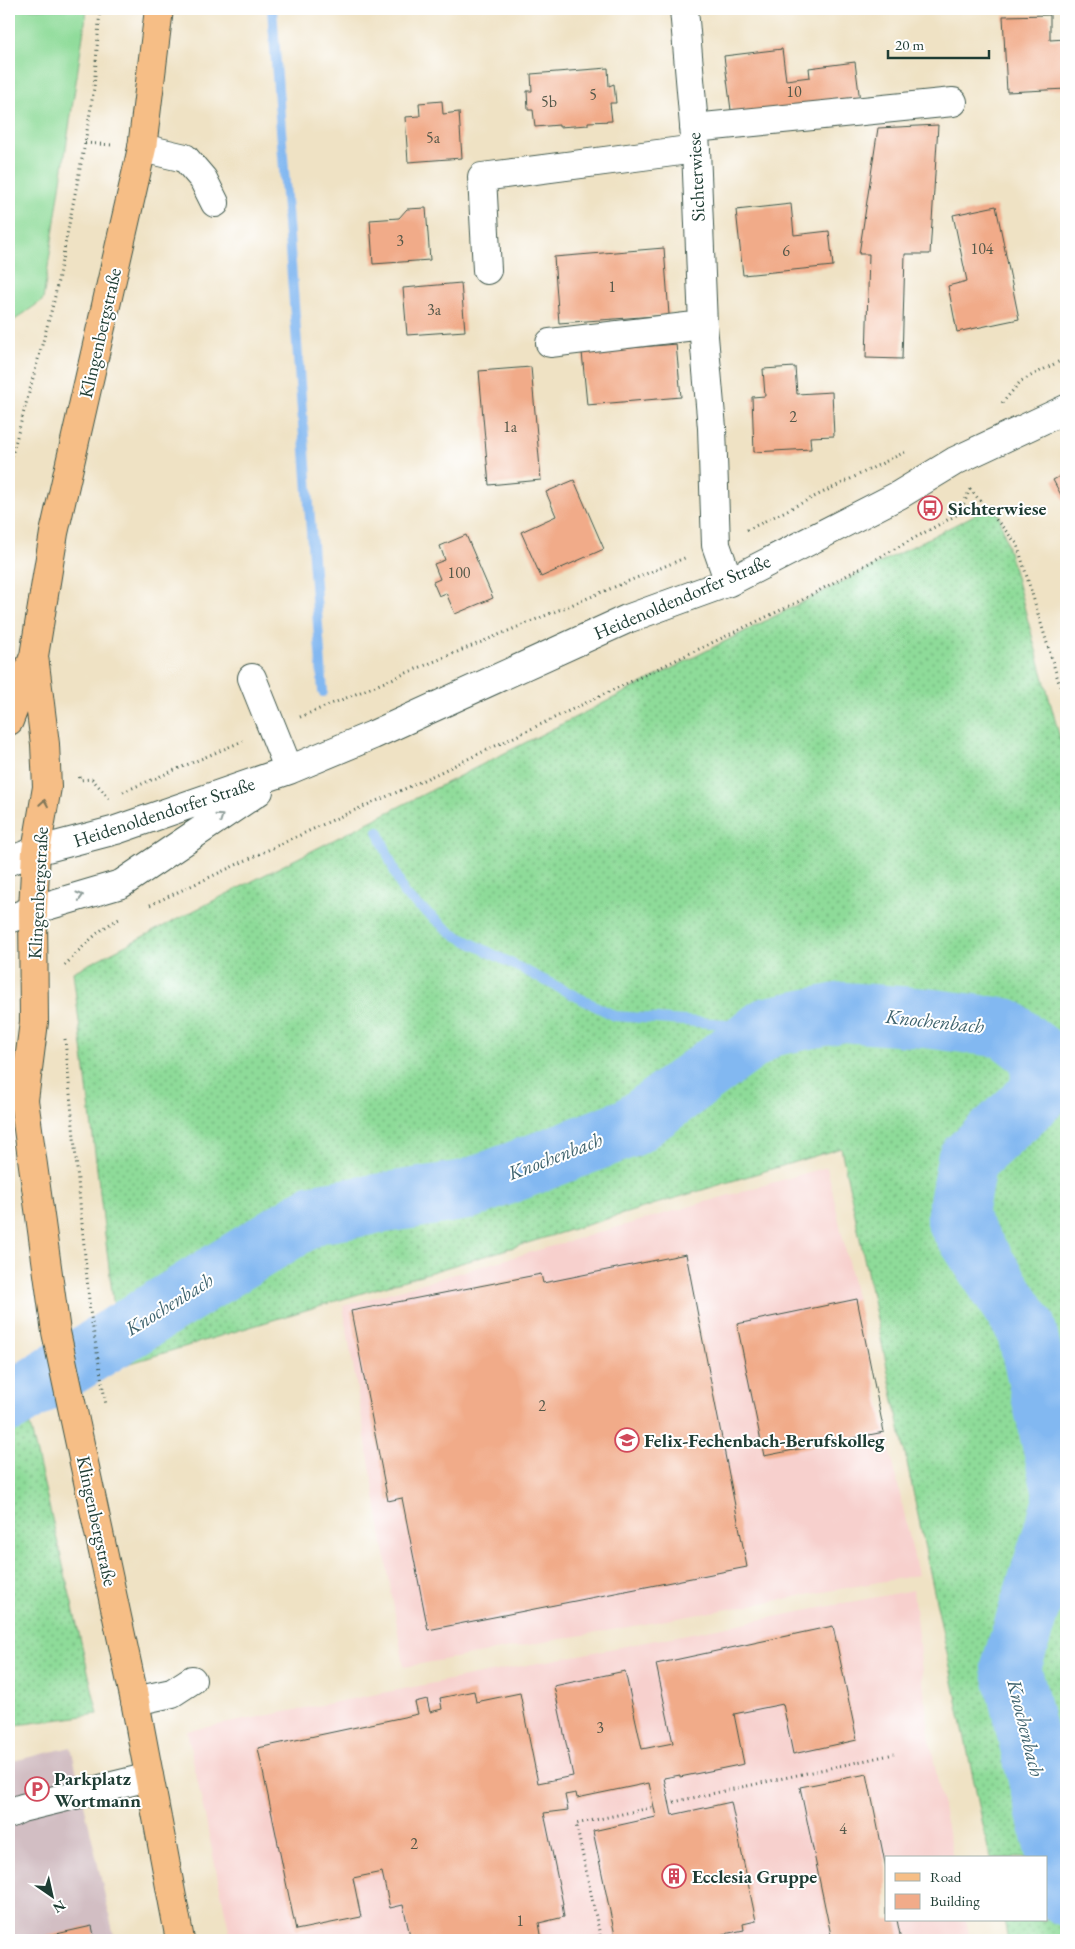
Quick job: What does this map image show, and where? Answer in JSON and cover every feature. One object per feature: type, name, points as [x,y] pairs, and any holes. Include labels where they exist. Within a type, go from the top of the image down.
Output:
[{"type":"main road","name":"Klingenbergstraße","points":[[9,721],[34,656],[54,532],[142,148],[159,9]]},
{"type":"main road","name":"Klingenbergstraße","points":[[34,656],[47,787],[36,851],[21,914],[34,1022],[24,1100],[56,1332],[136,1701],[180,1940]]},
{"type":"main road","name":"Klingenbergstraße","points":[[9,1067],[24,1100]]},
{"type":"street","name":"Sichterwiese","points":[[684,9],[695,138],[703,325],[712,428],[716,546],[729,582]]},
{"type":"street","points":[[487,270],[482,177],[695,138],[953,102]]},
{"type":"street","points":[[142,148],[185,158],[203,179],[215,203]]},
{"type":"street","points":[[550,343],[703,325]]},
{"type":"street","name":"Heidenoldendorfer Straße","points":[[9,861],[36,851],[116,830],[289,770],[627,619],[729,582],[899,495],[956,461],[1066,409]]},
{"type":"street","points":[[252,678],[289,770]]},
{"type":"street","name":"Heidenoldendorfer Straße","points":[[21,914],[122,884],[289,770]]},
{"type":"street","points":[[136,1701],[172,1693],[192,1680]]},
{"type":"street","points":[[9,1814],[22,1808],[149,1777]]},
{"type":"path","points":[[9,466],[56,292],[94,88],[100,9]]},
{"type":"path","points":[[1002,403],[1021,381],[1066,358]]},
{"type":"path","points":[[118,794],[272,728],[716,546],[916,446]]},
{"type":"path","points":[[147,906],[339,817],[409,787],[802,600],[960,513],[970,488],[1017,544],[1066,706]]},
{"type":"path","points":[[80,780],[92,779],[109,798]]},
{"type":"path","points":[[59,972],[86,944],[110,924],[123,918]]},
{"type":"path","points":[[65,1032],[90,1310],[104,1390]]},
{"type":"path","points":[[669,1803],[894,1754]]},
{"type":"path","points":[[601,1940],[576,1824],[654,1807]]},
{"type":"shaded area","name":"Felix-Fechenbach-Berufskolleg","points":[[827,1167],[918,1575],[404,1667],[343,1306]]},
{"type":"shaded area","points":[[913,1590],[929,1736],[953,1856],[885,1856],[885,1922],[966,1922],[970,1940],[231,1940],[187,1731]]},
{"type":"shaded area","points":[[71,1747],[115,1940],[9,1940],[9,1762]]},
{"type":"green space","points":[[9,9],[87,9],[43,300],[9,324]]},
{"type":"green space","points":[[996,504],[1066,760],[1066,1940],[1008,1940],[1004,1922],[1048,1922],[1048,1856],[990,1856],[841,1148],[121,1366],[73,972]]},
{"type":"green space","points":[[9,1336],[98,1714],[9,1726]]},
{"type":"building","points":[[1050,15],[1050,40],[1066,39],[1066,89],[1007,92],[1003,16]]},
{"type":"building","points":[[782,49],[786,80],[810,77],[809,68],[855,62],[860,101],[732,118],[724,56]]},
{"type":"building","points":[[608,68],[609,86],[614,84],[616,103],[610,103],[612,121],[588,122],[588,125],[535,127],[533,110],[528,110],[527,91],[532,91],[531,74]]},
{"type":"building","points":[[442,101],[443,114],[459,112],[462,158],[408,162],[405,117],[420,116],[419,103]]},
{"type":"building","points":[[938,125],[930,254],[905,254],[902,359],[866,358],[869,254],[859,254],[878,128]]},
{"type":"building","points":[[791,204],[794,235],[829,231],[833,266],[743,275],[736,210]]},
{"type":"building","points":[[996,206],[1019,319],[957,332],[948,286],[967,281],[953,215]]},
{"type":"building","points":[[426,208],[430,260],[373,264],[370,220],[399,218],[407,209]]},
{"type":"building","points":[[664,248],[669,315],[559,323],[554,257]]},
{"type":"building","points":[[461,283],[465,331],[407,335],[403,288]]},
{"type":"building","points":[[676,344],[681,397],[587,405],[582,352]]},
{"type":"building","points":[[531,367],[541,480],[489,485],[479,371]]},
{"type":"building","points":[[795,367],[797,394],[832,392],[834,436],[810,437],[811,449],[754,452],[752,397],[765,396],[763,369]]},
{"type":"building","points":[[1066,473],[1066,504],[1053,480]]},
{"type":"building","points":[[574,480],[604,549],[541,577],[521,532],[556,516],[546,492]]},
{"type":"building","points":[[466,535],[493,598],[455,614],[446,593],[439,596],[433,582],[440,579],[434,564],[445,560],[440,546]]},
{"type":"building","points":[[686,1254],[747,1567],[428,1630],[402,1498],[388,1501],[351,1311],[541,1274],[543,1283]]},
{"type":"building","points":[[857,1299],[884,1432],[764,1456],[737,1324]]},
{"type":"building","points":[[833,1626],[857,1740],[793,1754],[783,1704],[734,1714],[744,1764],[680,1777],[680,1775],[664,1778],[672,1815],[731,1802],[756,1921],[743,1924],[744,1930],[704,1938],[705,1940],[616,1940],[593,1831],[656,1817],[649,1783],[577,1798],[576,1793],[565,1795],[568,1810],[544,1813],[564,1917],[539,1923],[542,1940],[411,1940],[403,1905],[390,1908],[382,1872],[353,1878],[361,1917],[296,1930],[258,1748],[418,1714],[415,1702],[427,1699],[430,1712],[442,1709],[440,1698],[474,1691],[476,1702],[520,1693],[538,1783],[573,1776],[554,1686],[625,1671],[642,1749],[673,1743],[656,1664]]},
{"type":"building","name":"Ecclesia Gruppe","points":[[867,1774],[885,1863],[885,1922],[897,1922],[901,1940],[832,1940],[800,1787]]},
{"type":"building","points":[[92,1926],[95,1940],[34,1940],[34,1939]]},
{"type":"waterway","points":[[272,9],[323,692]]},
{"type":"waterway","points":[[378,831],[404,894],[453,934],[615,1016],[768,1027]]},
{"type":"waterway","name":"Knochenbach","points":[[9,1403],[314,1214],[466,1190],[631,1127],[768,1027],[843,1012],[926,1018],[1005,1028],[1040,1055],[1041,1092],[967,1160],[956,1219],[1026,1328],[1064,1498],[1011,1667],[1066,1896]]},
{"type":"place","name":"Sichterwiese","points":[[930,508]]},
{"type":"place","name":"Felix-Fechenbach-Berufskolleg","points":[[627,1440]]},
{"type":"place","name":"Parkplatz Wortmann","points":[[37,1789]]},
{"type":"place","name":"Ecclesia Gruppe","points":[[674,1876]]}]
